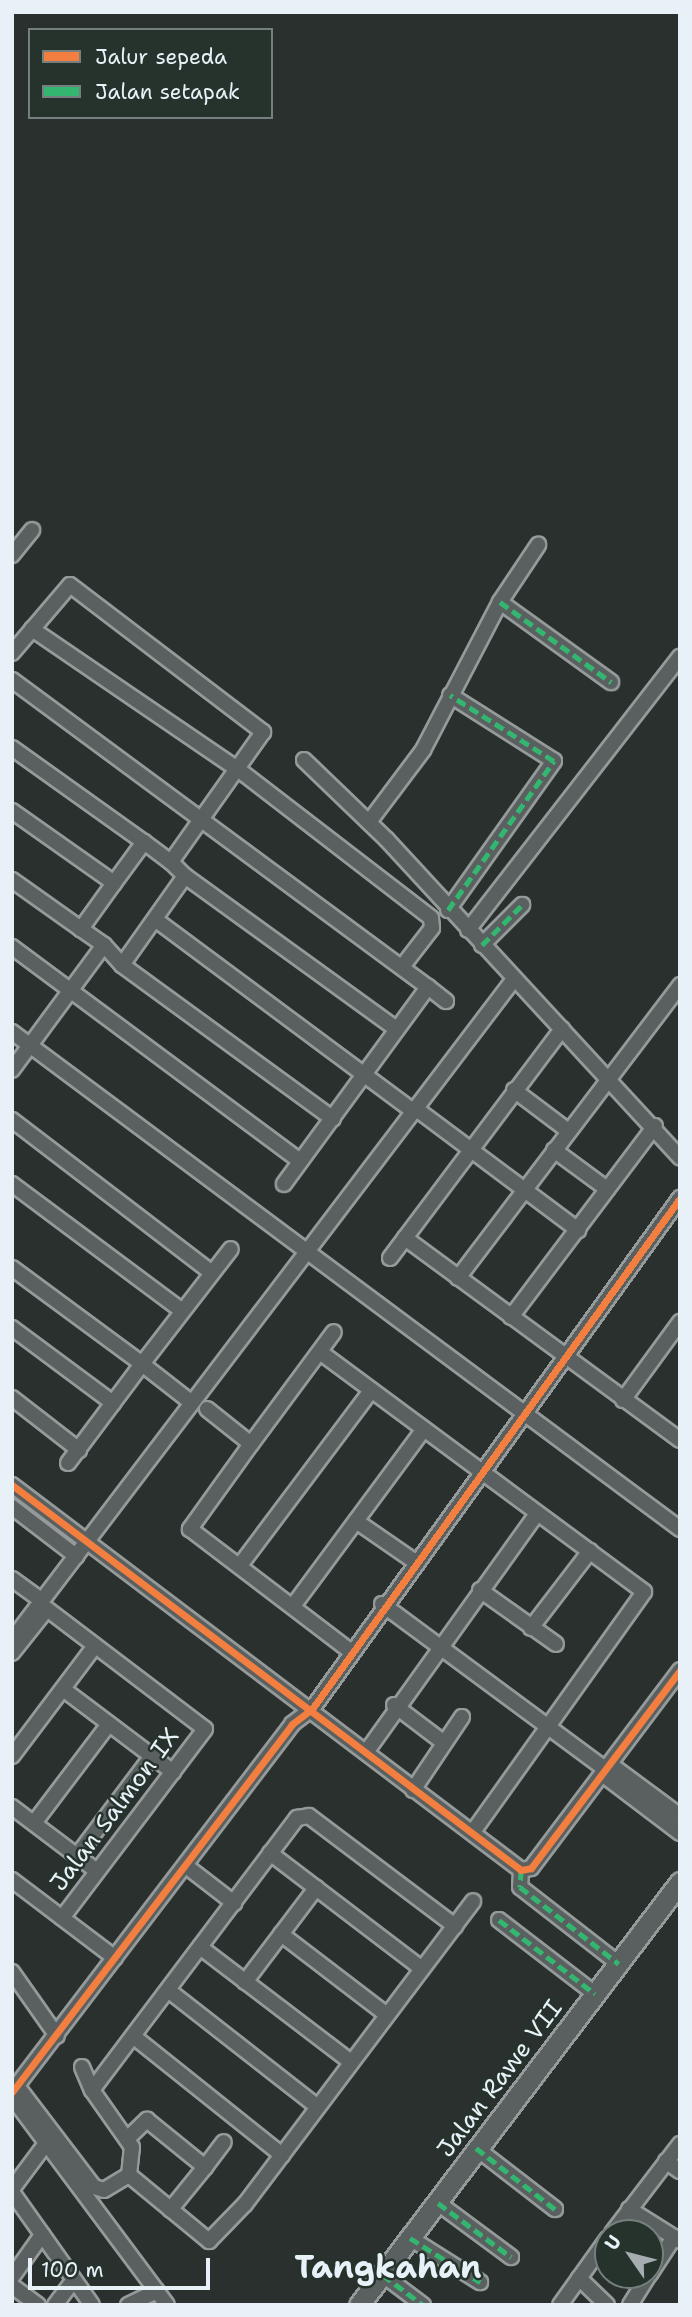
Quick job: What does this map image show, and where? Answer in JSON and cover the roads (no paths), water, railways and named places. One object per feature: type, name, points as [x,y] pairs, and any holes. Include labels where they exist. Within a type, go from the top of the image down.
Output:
[{"type":"main road","name":"Jalan Rawe VII","points":[[359,2305],[680,1882]]},
{"type":"street","points":[[12,555],[32,530]]},
{"type":"street","points":[[369,822],[417,759],[500,602],[538,545]]},
{"type":"street","points":[[12,653],[65,586],[82,590],[260,725],[262,736],[171,862]]},
{"type":"street","points":[[500,602],[611,682]]},
{"type":"street","points":[[32,629],[239,770],[433,920],[402,967]]},
{"type":"street","points":[[468,930],[680,657]]},
{"type":"street","points":[[12,680],[201,817],[446,1001]]},
{"type":"street","points":[[448,910],[554,761],[450,695]]},
{"type":"street","points":[[12,748],[396,1029]]},
{"type":"street","points":[[304,760],[369,822],[448,910],[655,1126],[680,1158]]},
{"type":"street","points":[[12,811],[114,883]]},
{"type":"street","points":[[81,929],[144,842]]},
{"type":"street","points":[[122,965],[185,876]]},
{"type":"street","points":[[12,880],[104,946],[122,965],[332,1119]]},
{"type":"street","points":[[482,945],[522,905]]},
{"type":"street","points":[[156,920],[578,1230]]},
{"type":"street","points":[[12,1070],[104,946]]},
{"type":"street","points":[[12,947],[300,1161]]},
{"type":"street","points":[[12,1653],[305,1251],[514,979]]},
{"type":"street","points":[[458,1278],[567,1130],[680,985]]},
{"type":"street","points":[[284,1184],[428,987]]},
{"type":"street","points":[[390,1258],[562,1029]]},
{"type":"street","points":[[12,1032],[680,1529]]},
{"type":"street","points":[[514,1090],[567,1130]]},
{"type":"street","points":[[12,1120],[211,1272]]},
{"type":"street","points":[[511,1317],[655,1126]]},
{"type":"street","points":[[554,1150],[607,1189]]},
{"type":"street","points":[[12,1184],[180,1310]]},
{"type":"street","points":[[14,2092],[292,1724],[312,1709],[382,1604],[680,1198]]},
{"type":"street","points":[[405,1238],[680,1440]]},
{"type":"street","points":[[68,1463],[180,1310],[231,1250]]},
{"type":"street","points":[[12,1268],[192,1403]]},
{"type":"street","points":[[623,1400],[680,1322]]},
{"type":"street","points":[[12,1328],[113,1403]]},
{"type":"street","points":[[334,1332],[190,1526],[349,1650]]},
{"type":"street","points":[[320,1352],[370,1392],[481,1470],[536,1515],[644,1592],[545,1726],[473,1832]]},
{"type":"street","points":[[241,1564],[370,1392]]},
{"type":"street","points":[[12,1398],[79,1450]]},
{"type":"street","points":[[207,1409],[251,1444]]},
{"type":"street","points":[[293,1606],[425,1429]]},
{"type":"street","points":[[12,1485],[312,1709],[413,1790],[473,1832],[520,1870],[531,1868],[680,1670]]},
{"type":"street","points":[[12,1507],[76,1556]]},
{"type":"street","points":[[367,1751],[394,1705],[536,1515]]},
{"type":"street","points":[[356,1521],[414,1561]]},
{"type":"street","points":[[12,1640],[45,1605],[76,1556],[90,1544]]},
{"type":"street","points":[[531,1628],[590,1551]]},
{"type":"street","points":[[12,1579],[95,1646],[12,1756]]},
{"type":"street","points":[[480,1590],[556,1644]]},
{"type":"street","points":[[382,1604],[545,1726],[680,1816]]},
{"type":"street","name":"Jalan Salmon IX","points":[[62,1918],[205,1729],[95,1646]]},
{"type":"street","points":[[63,1689],[173,1772]]},
{"type":"street","points":[[394,1705],[443,1742]]},
{"type":"street","points":[[413,1790],[462,1717]]},
{"type":"street","points":[[34,1823],[109,1724]]},
{"type":"street","points":[[76,1856],[152,1756]]},
{"type":"street","points":[[606,1769],[680,1833]]},
{"type":"street","points":[[12,1807],[97,1871]]},
{"type":"street","points":[[92,2090],[297,1818],[309,1816],[455,1926]]},
{"type":"street","points":[[270,1853],[422,1969]]},
{"type":"street","points":[[186,1866],[234,1903]]},
{"type":"street","points":[[520,1870],[520,1887],[618,1964]]},
{"type":"street","points":[[12,1880],[115,1958]]},
{"type":"street","points":[[245,1982],[316,1888]]},
{"type":"street","points":[[129,2175],[209,2241],[282,2155],[473,1901]]},
{"type":"street","points":[[499,1920],[595,1994]]},
{"type":"street","points":[[281,1934],[387,2015]]},
{"type":"street","points":[[200,1947],[351,2063]]},
{"type":"street","points":[[12,1972],[57,2036]]},
{"type":"street","points":[[168,1990],[318,2108]]},
{"type":"street","points":[[133,2036],[282,2155]]},
{"type":"street","points":[[14,2092],[94,2187],[104,2190],[129,2175],[135,2160],[127,2139],[92,2090],[82,2067]]},
{"type":"street","points":[[14,2092],[47,2142],[167,2305]]},
{"type":"street","points":[[127,2139],[147,2120],[205,2167]]},
{"type":"street","points":[[47,2142],[12,2190],[92,2305]]},
{"type":"street","points":[[170,2210],[224,2143]]},
{"type":"street","points":[[622,2219],[680,2144]]},
{"type":"street","points":[[477,2148],[555,2209]]},
{"type":"street","points":[[666,2161],[680,2171]]},
{"type":"street","points":[[438,2203],[511,2257]]},
{"type":"street","points":[[629,2209],[677,2239],[664,2256]]},
{"type":"street","points":[[12,2277],[42,2235]]},
{"type":"street","points":[[410,2238],[480,2281]]},
{"type":"street","points":[[560,2305],[594,2257]]},
{"type":"street","points":[[383,2274],[423,2305]]},
{"type":"street","points":[[579,2278],[607,2305]]},
{"type":"street","points":[[55,2305],[74,2280]]},
{"type":"street","points":[[12,2286],[38,2305]]},
{"type":"street","points":[[630,2305],[640,2289]]},
{"type":"street","points":[[128,2305],[157,2291]]},
{"type":"district","name":"Tangkahan","points":[[388,2267]]}]
